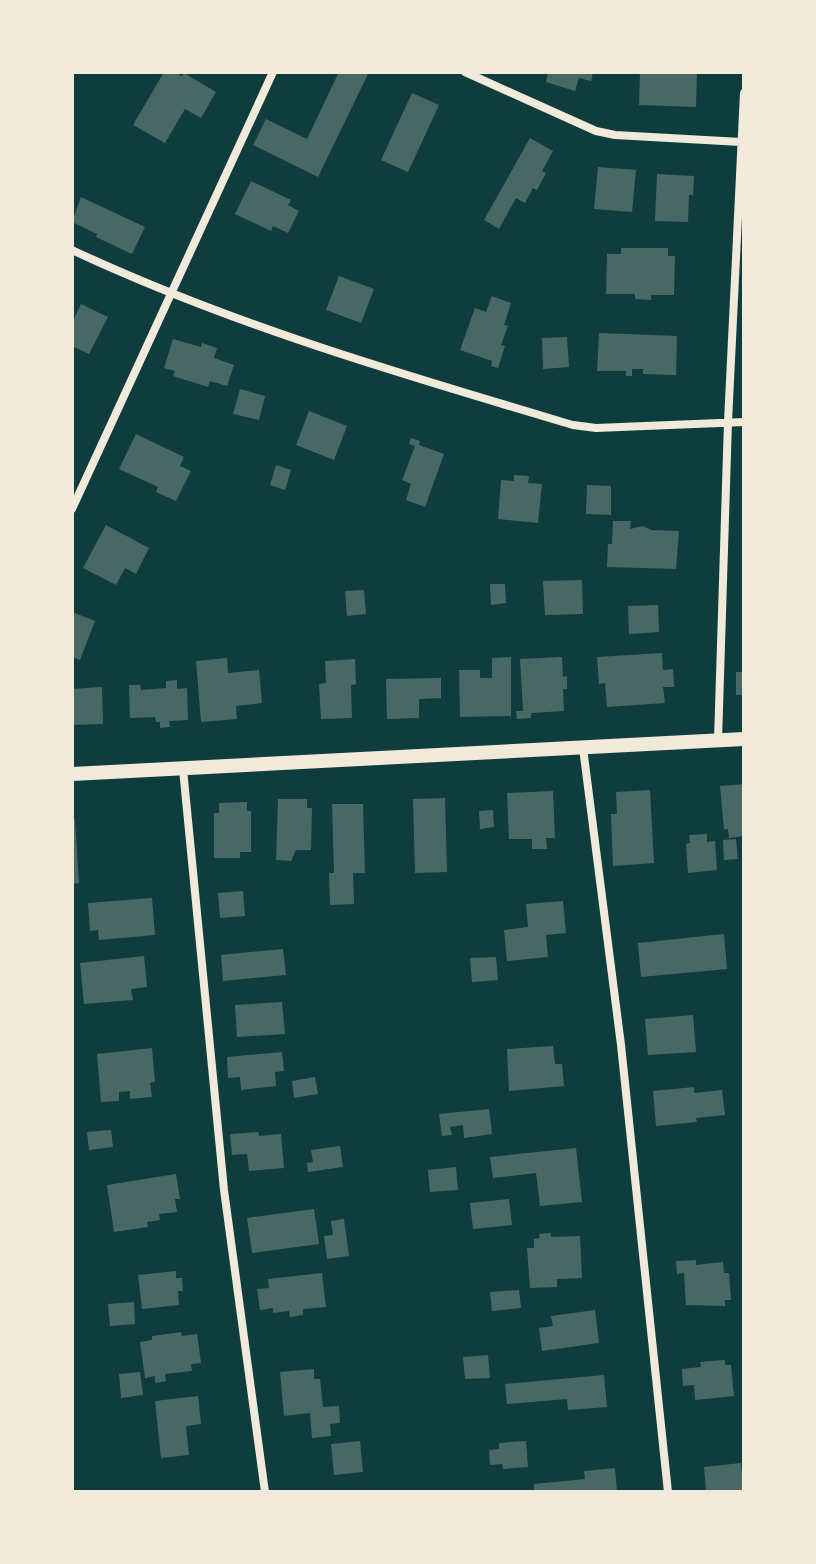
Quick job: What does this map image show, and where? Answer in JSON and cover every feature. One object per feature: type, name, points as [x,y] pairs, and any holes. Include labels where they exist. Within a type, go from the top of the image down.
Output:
[{"type":"street","points":[[72,509],[273,72]]},
{"type":"street","points":[[465,72],[596,131],[615,135],[741,142]]},
{"type":"street","points":[[718,740],[728,422],[744,93]]},
{"type":"street","points":[[72,250],[147,285],[355,359],[573,425],[596,428],[744,422]]},
{"type":"street","points":[[72,774],[744,739]]},
{"type":"street","points":[[583,748],[621,1045],[668,1492]]},
{"type":"street","points":[[183,769],[223,1175],[265,1492]]},
{"type":"building","points":[[164,72],[182,76],[184,73],[216,92],[201,118],[185,109],[165,143],[133,125]]},
{"type":"building","points":[[339,72],[369,72],[318,177],[253,145],[266,119],[307,139]]},
{"type":"building","points":[[548,72],[593,72],[591,81],[579,78],[575,91],[546,82]]},
{"type":"building","points":[[640,72],[697,72],[696,107],[639,105]]},
{"type":"building","points":[[412,93],[439,105],[408,172],[381,160]]},
{"type":"building","points":[[530,138],[553,151],[542,171],[546,173],[525,203],[516,198],[499,229],[484,220]]},
{"type":"building","points":[[598,167],[636,170],[632,212],[594,209]]},
{"type":"building","points":[[657,174],[694,176],[693,195],[689,195],[688,222],[655,221]]},
{"type":"building","points":[[251,181],[291,200],[288,205],[299,211],[288,233],[273,226],[271,231],[235,214]]},
{"type":"building","points":[[81,197],[145,227],[132,254],[72,222]]},
{"type":"building","points":[[621,248],[668,248],[668,256],[675,256],[674,295],[651,295],[651,300],[635,299],[635,294],[606,294],[607,254],[621,254]]},
{"type":"building","points":[[339,276],[374,289],[361,323],[326,310]]},
{"type":"building","points":[[492,296],[511,303],[504,325],[508,326],[501,345],[505,346],[498,368],[491,366],[492,361],[460,350],[475,308],[486,312]]},
{"type":"building","points":[[81,304],[108,317],[89,354],[72,346],[72,323]]},
{"type":"building","points":[[599,333],[677,336],[676,375],[643,374],[643,369],[632,369],[632,376],[626,376],[626,371],[597,371]]},
{"type":"building","points":[[567,337],[569,367],[543,369],[542,338]]},
{"type":"building","points":[[173,339],[217,348],[214,358],[234,365],[227,386],[210,381],[208,387],[173,376],[175,371],[164,368]]},
{"type":"building","points":[[240,389],[265,396],[259,420],[233,414]]},
{"type":"building","points":[[309,411],[347,426],[334,460],[296,445]]},
{"type":"building","points":[[136,434],[184,457],[180,466],[191,471],[176,501],[156,492],[158,487],[119,469]]},
{"type":"building","points":[[411,438],[420,441],[419,445],[444,454],[425,507],[406,500],[411,484],[402,480],[415,446],[409,444]]},
{"type":"building","points":[[276,465],[291,470],[285,490],[270,485]]},
{"type":"building","points":[[514,475],[529,476],[528,483],[542,484],[538,523],[498,519],[501,480],[514,481]]},
{"type":"building","points":[[587,485],[611,486],[611,515],[586,514]]},
{"type":"building","points":[[613,521],[631,521],[630,529],[643,526],[651,530],[679,531],[676,569],[607,567]]},
{"type":"building","points":[[106,525],[149,548],[136,574],[125,568],[116,585],[83,568]]},
{"type":"building","points":[[582,580],[583,614],[545,615],[543,581]]},
{"type":"building","points":[[490,584],[505,584],[506,603],[491,605]]},
{"type":"building","points":[[364,590],[366,614],[347,616],[345,591]]},
{"type":"building","points":[[658,605],[659,632],[629,634],[628,606]]},
{"type":"building","points":[[72,612],[95,621],[80,660],[72,657]]},
{"type":"building","points":[[662,653],[663,670],[673,669],[674,687],[663,687],[665,703],[607,707],[605,683],[599,684],[597,657]]},
{"type":"building","points":[[511,657],[511,716],[460,717],[459,670],[480,670],[480,678],[492,678],[492,658]]},
{"type":"building","points":[[562,657],[563,677],[567,676],[567,689],[563,689],[564,711],[531,713],[531,718],[517,719],[516,711],[523,711],[520,659]]},
{"type":"building","points":[[227,658],[228,673],[259,670],[262,703],[236,706],[237,719],[201,722],[196,661]]},
{"type":"building","points":[[355,659],[356,684],[351,685],[352,718],[321,719],[319,684],[326,683],[325,661]]},
{"type":"building","points":[[736,672],[744,672],[744,695],[736,695]]},
{"type":"building","points":[[441,678],[441,698],[419,699],[419,718],[387,719],[386,679]]},
{"type":"building","points":[[177,680],[177,689],[187,688],[188,720],[169,721],[170,727],[160,728],[160,722],[156,722],[155,717],[130,718],[129,685],[140,685],[141,690],[166,688],[166,681]]},
{"type":"building","points":[[102,687],[103,724],[72,725],[72,689]]},
{"type":"building","points":[[744,784],[744,836],[729,838],[728,829],[724,830],[720,786]]},
{"type":"building","points":[[650,790],[654,863],[613,866],[611,814],[617,814],[616,792]]},
{"type":"building","points":[[553,791],[555,838],[546,838],[547,849],[532,849],[532,839],[509,839],[507,793]]},
{"type":"building","points":[[445,798],[447,872],[415,873],[413,799]]},
{"type":"building","points":[[278,799],[307,799],[307,808],[312,808],[311,850],[296,850],[291,861],[276,860]]},
{"type":"building","points":[[247,802],[247,811],[251,811],[251,852],[240,852],[240,858],[214,858],[214,813],[219,813],[219,803]]},
{"type":"building","points":[[332,804],[363,804],[365,873],[353,873],[354,904],[330,905],[329,873],[334,873]]},
{"type":"building","points":[[493,810],[494,827],[480,829],[479,811]]},
{"type":"building","points":[[72,819],[75,819],[79,883],[72,884]]},
{"type":"building","points":[[707,834],[707,842],[715,841],[717,870],[688,873],[686,844],[690,843],[689,835]]},
{"type":"building","points":[[736,839],[738,859],[724,860],[723,840]]},
{"type":"building","points":[[243,891],[245,916],[220,918],[218,893]]},
{"type":"building","points":[[152,898],[155,935],[99,940],[98,930],[90,931],[88,903]]},
{"type":"building","points":[[563,901],[566,933],[546,935],[548,957],[507,961],[504,930],[528,927],[526,904]]},
{"type":"building","points":[[724,934],[727,969],[641,977],[638,943]]},
{"type":"building","points":[[283,949],[286,975],[223,981],[221,955]]},
{"type":"building","points":[[144,956],[147,987],[131,989],[133,1000],[84,1004],[80,963]]},
{"type":"building","points":[[496,957],[498,980],[472,982],[470,958]]},
{"type":"building","points":[[282,1002],[285,1034],[237,1037],[235,1005]]},
{"type":"building","points":[[693,1015],[696,1052],[648,1055],[645,1019]]},
{"type":"building","points":[[553,1046],[555,1064],[562,1064],[564,1086],[509,1091],[507,1049]]},
{"type":"building","points":[[152,1048],[155,1082],[150,1083],[152,1097],[130,1099],[130,1091],[119,1092],[119,1101],[101,1102],[97,1054]]},
{"type":"building","points":[[282,1052],[284,1071],[275,1072],[276,1086],[241,1090],[240,1077],[228,1078],[227,1057]]},
{"type":"building","points":[[315,1077],[318,1094],[294,1098],[292,1081]]},
{"type":"building","points":[[694,1087],[694,1093],[722,1090],[725,1115],[696,1118],[697,1122],[656,1126],[653,1091]]},
{"type":"building","points":[[489,1109],[492,1134],[464,1138],[463,1125],[450,1127],[452,1135],[442,1136],[439,1114]]},
{"type":"building","points":[[111,1130],[113,1147],[89,1150],[87,1132]]},
{"type":"building","points":[[258,1132],[259,1136],[281,1134],[284,1168],[249,1171],[247,1154],[232,1155],[230,1134]]},
{"type":"building","points":[[340,1146],[343,1167],[308,1172],[307,1163],[313,1162],[311,1150]]},
{"type":"building","points":[[576,1148],[582,1202],[540,1206],[536,1173],[493,1178],[490,1157]]},
{"type":"building","points":[[456,1167],[458,1190],[430,1192],[428,1170]]},
{"type":"building","points":[[176,1174],[180,1199],[175,1199],[177,1212],[159,1214],[160,1220],[147,1222],[148,1227],[114,1232],[107,1185]]},
{"type":"building","points":[[509,1199],[512,1225],[473,1229],[470,1203]]},
{"type":"building","points":[[314,1209],[319,1244],[252,1253],[247,1218]]},
{"type":"building","points":[[344,1219],[349,1256],[327,1259],[324,1236],[333,1235],[331,1221]]},
{"type":"building","points":[[551,1233],[551,1237],[580,1236],[582,1278],[557,1279],[557,1287],[530,1288],[527,1248],[534,1248],[534,1239],[540,1238],[539,1234]]},
{"type":"building","points":[[696,1260],[696,1265],[723,1262],[724,1273],[729,1273],[731,1300],[725,1300],[725,1306],[686,1305],[684,1273],[677,1274],[676,1261]]},
{"type":"building","points":[[176,1271],[176,1278],[182,1278],[183,1291],[178,1291],[179,1305],[142,1309],[138,1275]]},
{"type":"building","points":[[322,1273],[326,1307],[303,1309],[303,1315],[290,1317],[289,1311],[273,1313],[273,1308],[260,1310],[257,1289],[269,1288],[268,1279]]},
{"type":"building","points":[[519,1290],[521,1308],[492,1311],[490,1292]]},
{"type":"building","points":[[134,1302],[135,1324],[110,1326],[108,1304]]},
{"type":"building","points":[[595,1310],[599,1343],[542,1351],[539,1328],[553,1326],[551,1316]]},
{"type":"building","points":[[181,1332],[182,1336],[197,1334],[201,1363],[191,1364],[192,1371],[165,1374],[166,1381],[155,1383],[155,1376],[145,1378],[140,1342],[152,1340],[152,1336]]},
{"type":"building","points":[[488,1355],[490,1378],[465,1379],[463,1357]]},
{"type":"building","points":[[725,1360],[725,1365],[731,1365],[734,1396],[695,1400],[694,1385],[683,1386],[682,1369],[701,1367],[700,1362]]},
{"type":"building","points":[[314,1369],[314,1379],[320,1379],[323,1407],[339,1406],[340,1423],[330,1424],[331,1436],[312,1438],[310,1413],[284,1416],[280,1372]]},
{"type":"building","points":[[140,1372],[143,1395],[121,1398],[119,1374]]},
{"type":"building","points":[[604,1375],[607,1407],[568,1410],[567,1399],[507,1404],[505,1384]]},
{"type":"building","points":[[198,1396],[201,1424],[186,1426],[189,1455],[161,1458],[155,1401]]},
{"type":"building","points":[[360,1441],[363,1472],[334,1475],[331,1444]]},
{"type":"building","points":[[526,1441],[528,1467],[503,1469],[502,1464],[490,1465],[489,1450],[499,1449],[499,1443]]},
{"type":"building","points":[[741,1463],[744,1492],[706,1492],[704,1467]]},
{"type":"building","points":[[615,1468],[617,1492],[534,1492],[534,1484],[585,1479],[584,1471]]}]
